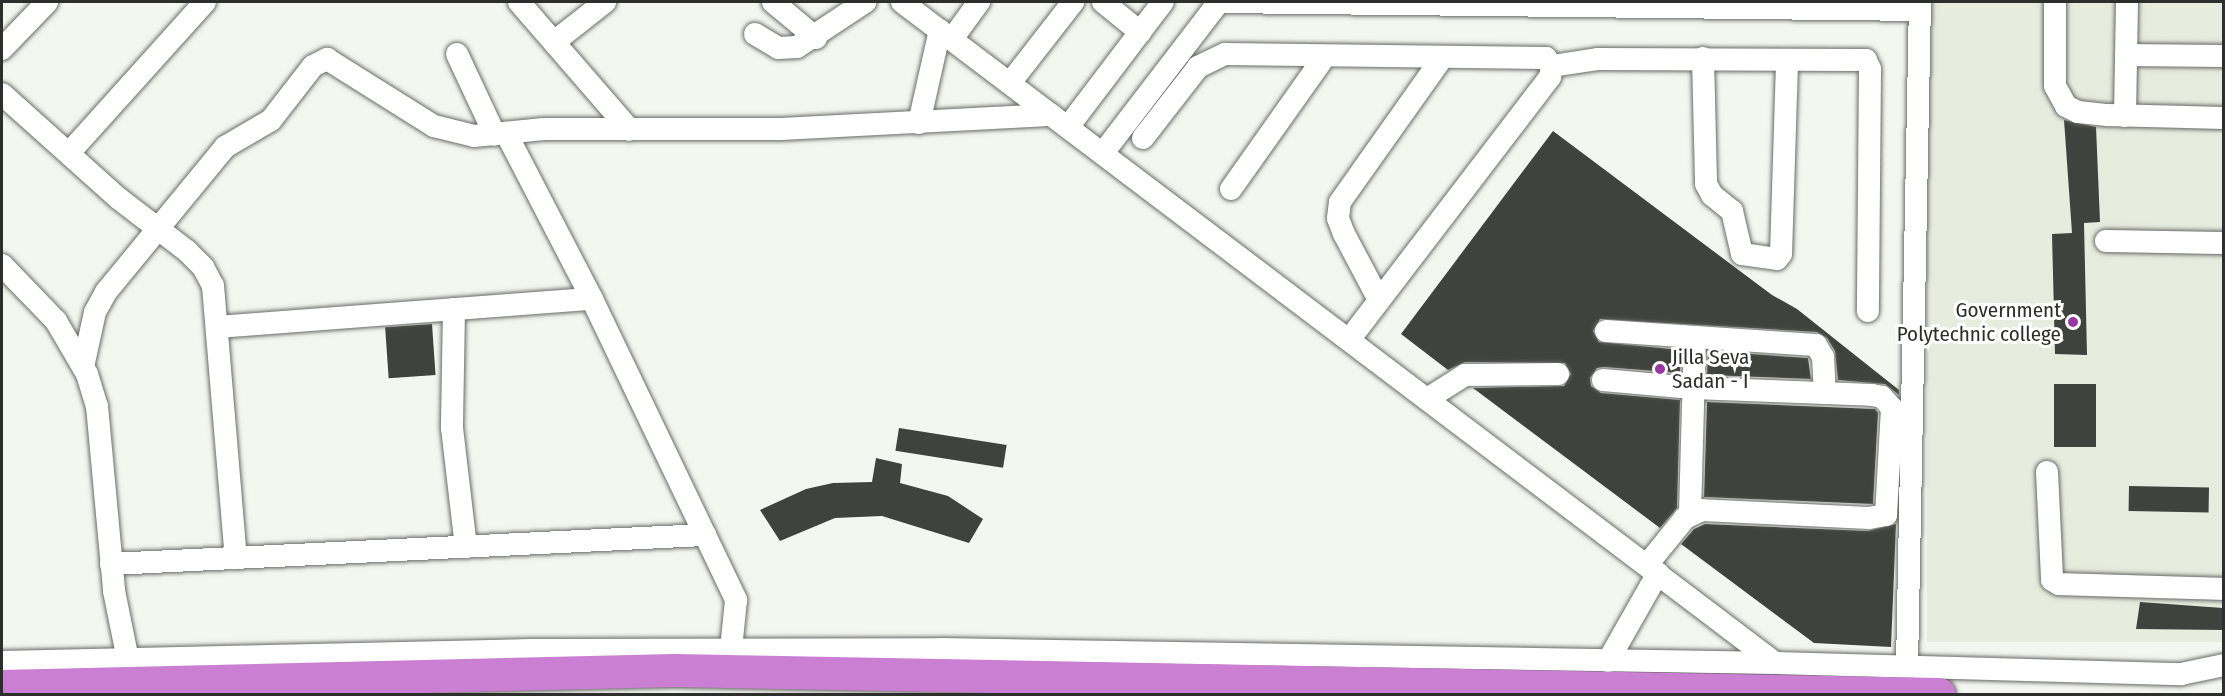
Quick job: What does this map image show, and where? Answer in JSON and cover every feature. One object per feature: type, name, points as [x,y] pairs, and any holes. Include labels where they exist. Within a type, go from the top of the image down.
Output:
[{"type":"highway","points":[[1398,684],[1454,660]]},
{"type":"highway","points":[[2,686],[672,670],[1939,694]]},
{"type":"street","points":[[2,49],[47,2]]},
{"type":"street","points":[[69,153],[205,2]]},
{"type":"street","points":[[519,2],[630,130]]},
{"type":"street","points":[[554,42],[605,2]]},
{"type":"street","points":[[775,2],[816,38]]},
{"type":"street","points":[[754,34],[778,48],[797,47],[816,38],[865,2]]},
{"type":"street","points":[[902,2],[1775,663]]},
{"type":"street","points":[[919,123],[946,34],[979,2]]},
{"type":"street","points":[[1010,83],[1073,2]]},
{"type":"street","points":[[1103,2],[1140,32]]},
{"type":"street","points":[[83,367],[95,312],[158,230],[225,147],[271,120],[313,66],[327,59],[434,126],[453,134],[500,134],[544,129],[630,130],[1060,121],[1140,32],[1163,2]]},
{"type":"street","points":[[1103,153],[1218,2],[1920,6],[1907,666]]},
{"type":"street","points":[[2055,2],[2055,86],[2059,98],[2078,112],[2125,116],[2223,118]]},
{"type":"street","points":[[2125,116],[2127,2]]},
{"type":"street","points":[[457,54],[592,299],[736,600],[731,649]]},
{"type":"street","points":[[1143,138],[1198,67],[1211,57],[1225,54],[1442,58],[1532,56],[1546,58],[1552,66],[1550,77],[1349,340]]},
{"type":"street","points":[[2126,55],[2223,56]]},
{"type":"street","points":[[1232,189],[1325,56]]},
{"type":"street","points":[[1379,300],[1344,234],[1338,218],[1340,202],[1442,58]]},
{"type":"street","points":[[1703,58],[1706,184],[1712,195],[1732,211],[1743,254],[1777,259],[1781,254],[1787,60]]},
{"type":"street","points":[[1552,66],[1598,59],[1866,60],[1870,69],[1868,311]]},
{"type":"street","points":[[2,94],[203,267],[213,286],[236,558]]},
{"type":"street","points":[[2106,241],[2223,243]]},
{"type":"street","points":[[4,272],[56,321],[83,367],[97,406],[111,564],[128,660]]},
{"type":"street","points":[[217,327],[592,299]]},
{"type":"street","points":[[454,309],[452,428],[466,547]]},
{"type":"street","points":[[1606,331],[1816,345],[1823,357],[1825,393]]},
{"type":"street","points":[[1608,661],[1653,569],[1690,513],[1695,337]]},
{"type":"street","points":[[1427,399],[1465,375],[1558,374]]},
{"type":"street","points":[[1603,380],[1693,388],[1882,397],[1892,408],[1886,515],[1869,518],[1702,510],[1690,513]]},
{"type":"street","points":[[2047,471],[2052,580],[2059,584],[2223,589]]},
{"type":"street","points":[[111,564],[705,535]]},
{"type":"street","points":[[2,662],[532,650],[952,649],[1454,660],[1775,663],[2181,674],[2223,665]]},
{"type":"shaded area","name":"Government Polytechnic college","points":[[1927,2],[2223,2],[2223,642],[1927,642]]},
{"type":"building","points":[[2064,120],[2096,127],[2100,222],[2084,223],[2087,355],[2055,354],[2052,234],[2072,233]]},
{"type":"building","points":[[1553,131],[1772,295],[1797,309],[1899,390],[1899,395],[1885,384],[1838,380],[1835,351],[1827,338],[1817,332],[1600,319],[1593,331],[1599,342],[1681,350],[1680,373],[1604,367],[1597,368],[1590,378],[1591,386],[1601,393],[1680,400],[1677,508],[1660,528],[1473,388],[1564,386],[1571,374],[1565,363],[1465,362],[1448,370],[1401,334]]},
{"type":"building","points":[[432,324],[436,375],[389,378],[385,327]]},
{"type":"building","points":[[1708,351],[1808,358],[1811,379],[1707,375]]},
{"type":"building","points":[[2054,384],[2096,384],[2096,447],[2054,447]]},
{"type":"building","points":[[1707,402],[1875,409],[1878,413],[1873,504],[1704,497]]},
{"type":"building","points":[[899,428],[1007,445],[1003,468],[895,451]]},
{"type":"building","points":[[876,458],[902,464],[900,483],[948,496],[983,519],[969,543],[882,516],[835,518],[780,541],[760,510],[806,489],[833,483],[872,482]]},
{"type":"building","points":[[2129,486],[2209,487],[2209,512],[2129,511]]},
{"type":"building","points":[[1705,524],[1868,531],[1896,524],[1891,647],[1814,643],[1681,544],[1694,529]]},
{"type":"building","points":[[2140,602],[2223,608],[2223,630],[2136,629]]},
{"type":"place","name":"Government Polytechnic college","points":[[2073,322]]},
{"type":"place","name":"Jilla Seva Sadan - I","points":[[1660,369]]}]
